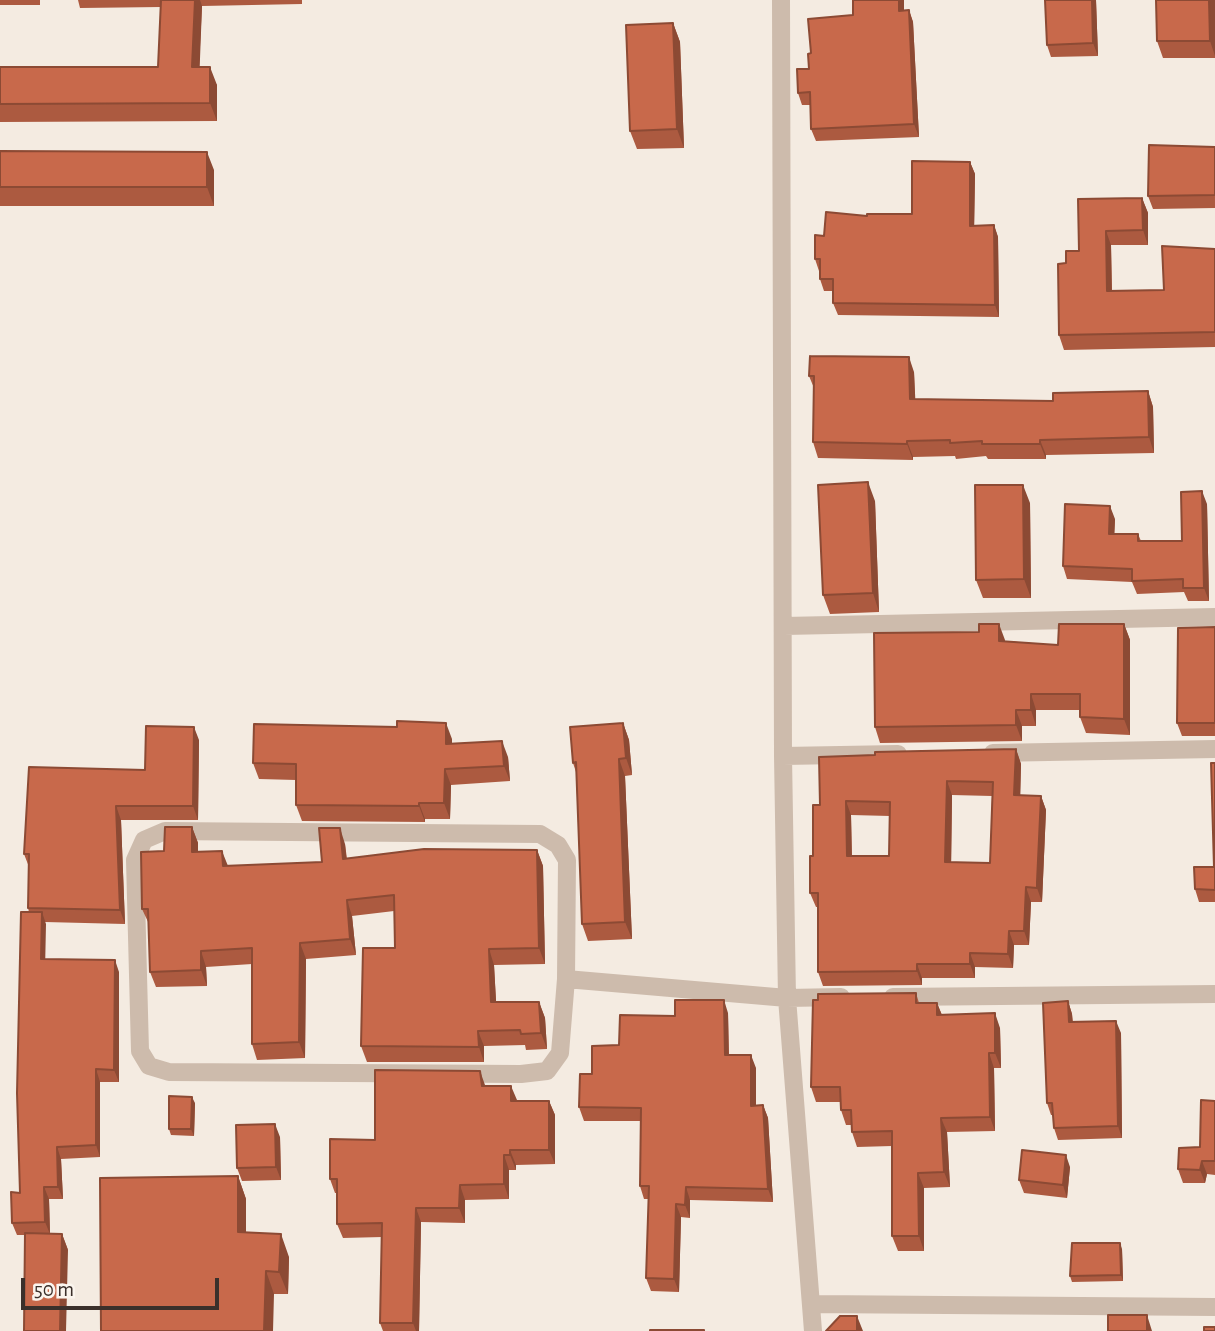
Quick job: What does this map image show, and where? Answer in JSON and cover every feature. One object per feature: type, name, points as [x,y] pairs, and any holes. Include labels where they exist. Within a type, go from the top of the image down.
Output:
[{"type":"street","points":[[781,0],[783,756],[787,998],[813,1304],[813,1331]]},
{"type":"street","points":[[784,626],[1215,617]]},
{"type":"street","points":[[978,753],[1215,749]]},
{"type":"street","points":[[783,756],[922,754]]},
{"type":"street","points":[[165,831],[540,834],[558,845],[567,860],[566,979],[560,1053],[547,1071],[521,1074],[169,1072],[149,1066],[140,1051],[135,860],[144,840],[165,831]]},
{"type":"street","points":[[566,979],[787,998],[1215,994]]},
{"type":"street","points":[[813,1304],[1215,1307]]},
{"type":"building","points":[[161,0],[195,0],[192,67],[210,67],[210,103],[0,104],[0,67],[158,67]]},
{"type":"building","points":[[853,0],[899,0],[899,11],[909,10],[914,124],[811,129],[810,92],[798,93],[797,69],[809,69],[808,54],[811,53],[808,19],[853,15]]},
{"type":"building","points":[[1045,0],[1092,0],[1093,43],[1047,45]]},
{"type":"building","points":[[1156,0],[1209,0],[1210,41],[1157,41]]},
{"type":"building","points":[[673,23],[677,129],[630,131],[626,25]]},
{"type":"building","points":[[1149,145],[1215,147],[1215,195],[1148,196]]},
{"type":"building","points":[[0,151],[207,152],[207,187],[0,187]]},
{"type":"building","points":[[912,161],[970,162],[970,226],[994,225],[995,305],[833,303],[833,279],[820,279],[820,259],[815,259],[815,235],[824,236],[826,212],[867,216],[912,214]]},
{"type":"building","points":[[1142,198],[1143,230],[1106,231],[1107,291],[1164,290],[1162,246],[1215,249],[1215,332],[1059,335],[1058,264],[1066,263],[1066,251],[1079,251],[1078,199]]},
{"type":"building","points":[[810,356],[909,357],[910,399],[1053,401],[1053,393],[1148,391],[1149,437],[1040,440],[1040,444],[982,444],[982,441],[950,443],[950,440],[907,441],[907,444],[813,442],[814,376],[809,376]]},
{"type":"building","points":[[868,482],[873,593],[823,595],[818,485]]},
{"type":"building","points":[[975,485],[1023,485],[1024,579],[976,580]]},
{"type":"building","points":[[1202,491],[1204,588],[1183,588],[1183,579],[1132,581],[1132,569],[1063,566],[1065,504],[1110,506],[1109,534],[1138,534],[1138,541],[1182,541],[1181,492]]},
{"type":"building","points":[[979,624],[999,624],[999,641],[1058,645],[1059,624],[1124,624],[1124,719],[1080,717],[1080,694],[1031,694],[1031,710],[1016,710],[1016,725],[875,727],[874,633],[979,632]]},
{"type":"building","points":[[1215,627],[1215,723],[1177,723],[1178,628]]},
{"type":"building","points":[[397,721],[446,723],[446,744],[502,741],[504,766],[445,769],[444,803],[419,803],[419,806],[296,805],[296,764],[253,763],[254,724],[397,727]]},
{"type":"building","points":[[623,723],[626,758],[619,759],[625,922],[582,924],[576,762],[573,763],[570,727]]},
{"type":"building","points":[[146,726],[194,727],[193,806],[116,806],[120,910],[28,908],[29,854],[24,854],[29,767],[145,770]]},
{"type":"building","points":[[1016,749],[1014,795],[1041,796],[1037,888],[1026,887],[1024,931],[1009,931],[1008,954],[970,953],[970,964],[917,964],[917,971],[818,972],[818,893],[810,893],[810,856],[813,856],[813,805],[820,805],[819,757],[875,755],[875,752]],"holes":[[[947,781],[993,782],[990,863],[945,862]],[[846,801],[890,802],[889,856],[847,856]]]},
{"type":"building","points":[[1211,763],[1215,763],[1215,890],[1195,889],[1194,867],[1214,867]]},
{"type":"building","points":[[165,827],[192,827],[192,852],[222,851],[223,866],[322,862],[319,828],[340,828],[343,859],[424,849],[537,850],[539,948],[489,949],[491,1002],[539,1002],[541,1033],[521,1034],[520,1030],[478,1031],[479,1047],[361,1046],[363,948],[395,948],[394,895],[347,900],[350,939],[300,943],[299,1042],[252,1044],[252,948],[201,951],[201,970],[150,972],[148,909],[142,909],[141,852],[164,851]]},
{"type":"building","points":[[21,912],[42,912],[41,959],[115,960],[114,1070],[96,1069],[96,1145],[57,1147],[58,1187],[44,1187],[45,1222],[12,1223],[11,1192],[20,1193],[17,1093]]},
{"type":"building","points":[[916,993],[916,1003],[937,1003],[937,1015],[995,1013],[995,1053],[989,1053],[990,1117],[941,1118],[944,1172],[918,1173],[919,1236],[892,1236],[892,1131],[852,1132],[851,1110],[841,1110],[840,1087],[811,1087],[813,1000],[818,1000],[818,994]]},
{"type":"building","points":[[675,1000],[724,1000],[725,1055],[751,1055],[751,1106],[763,1105],[768,1189],[686,1187],[685,1205],[676,1204],[674,1279],[646,1278],[649,1186],[640,1186],[641,1108],[579,1107],[580,1074],[592,1074],[592,1046],[619,1045],[620,1015],[675,1016]]},
{"type":"building","points":[[1068,1001],[1069,1022],[1116,1021],[1118,1126],[1054,1128],[1052,1103],[1047,1103],[1043,1003]]},
{"type":"building","points":[[375,1070],[480,1071],[482,1086],[511,1086],[511,1101],[549,1101],[549,1150],[510,1150],[510,1155],[504,1155],[504,1184],[460,1185],[459,1208],[416,1208],[413,1323],[380,1323],[382,1223],[337,1224],[337,1179],[330,1179],[330,1139],[375,1140]]},
{"type":"building","points":[[169,1096],[192,1097],[191,1129],[169,1129]]},
{"type":"building","points":[[1201,1100],[1215,1101],[1215,1161],[1202,1161],[1200,1170],[1178,1169],[1179,1148],[1200,1147]]},
{"type":"building","points":[[275,1124],[276,1167],[237,1168],[236,1125]]},
{"type":"building","points":[[1022,1150],[1066,1155],[1063,1185],[1019,1180]]},
{"type":"building","points":[[238,1176],[238,1232],[281,1234],[279,1272],[266,1271],[264,1331],[101,1331],[100,1178]]},
{"type":"building","points":[[25,1233],[62,1234],[60,1331],[24,1331]]},
{"type":"building","points":[[1072,1243],[1120,1243],[1121,1275],[1070,1276]]},
{"type":"building","points":[[1108,1315],[1147,1315],[1147,1331],[1108,1331]]},
{"type":"building","points":[[840,1316],[857,1316],[857,1331],[826,1331]]},
{"type":"building","points":[[1204,1327],[1215,1327],[1215,1331],[1204,1331]]},
{"type":"building","points":[[704,1330],[704,1331],[650,1331]]}]
